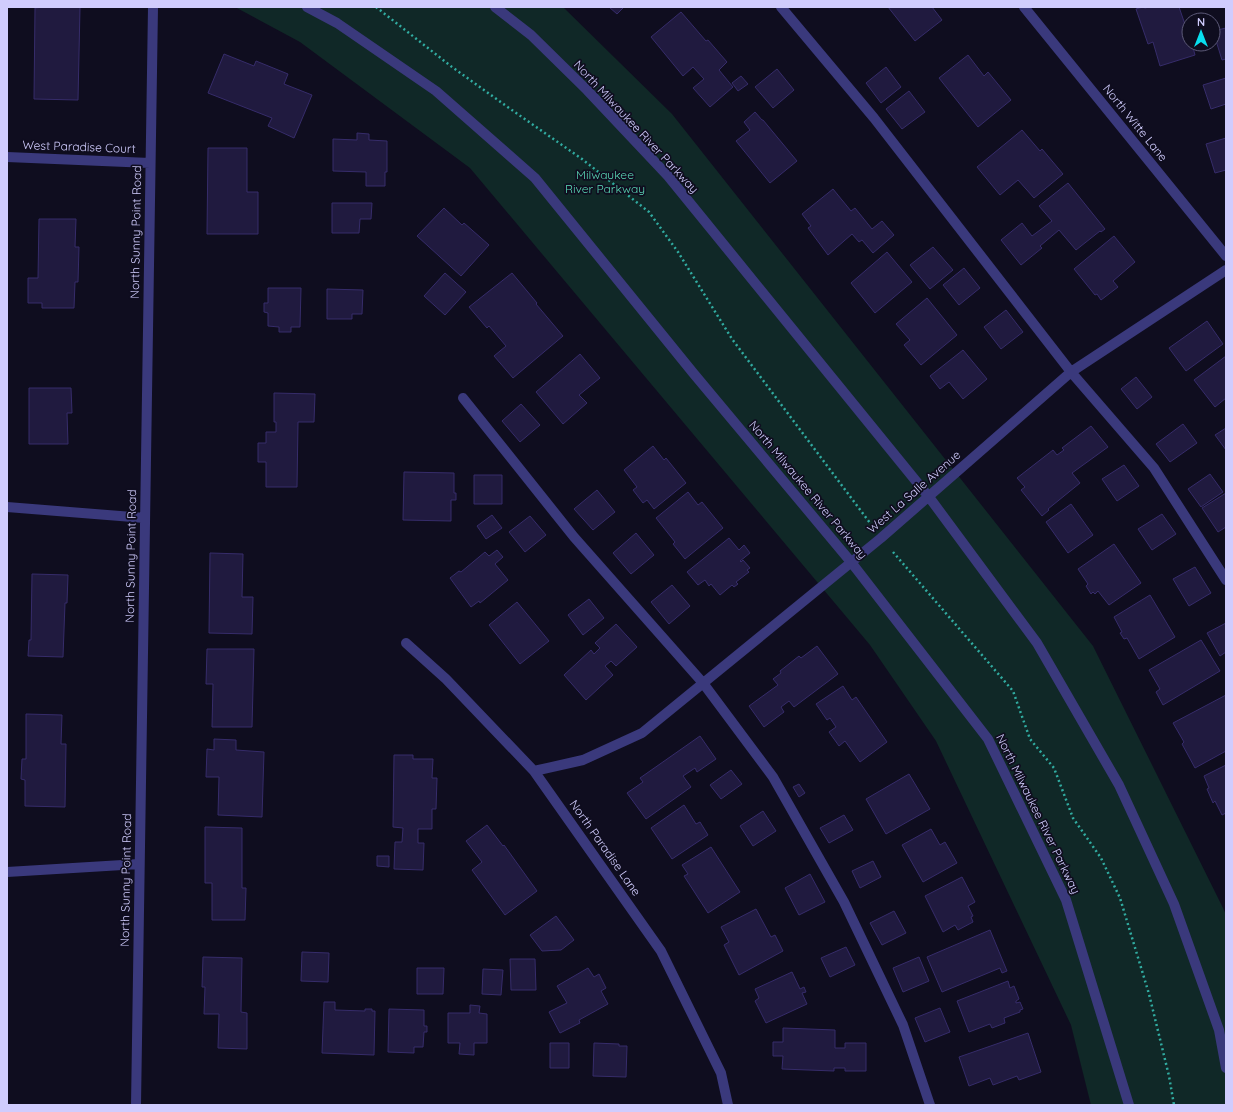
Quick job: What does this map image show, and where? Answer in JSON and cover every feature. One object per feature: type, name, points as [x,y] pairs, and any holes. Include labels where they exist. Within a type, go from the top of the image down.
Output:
[{"type":"street","name":"North Sunny Point Road","points":[[136,1105],[153,7]]},
{"type":"street","name":"North Milwaukee River Parkway","points":[[307,7],[337,23],[436,91],[535,178],[699,380],[851,562],[988,739],[1066,900],[1129,1105]]},
{"type":"street","name":"North Milwaukee River Parkway","points":[[495,7],[530,35],[582,85],[668,176],[929,497],[1037,643],[1118,785],[1174,904],[1219,1030],[1226,1068]]},
{"type":"street","points":[[781,7],[874,118],[1071,372],[1154,468],[1226,580]]},
{"type":"street","name":"North Witte Lane","points":[[1024,7],[1226,256]]},
{"type":"street","name":"West Paradise Court","points":[[7,157],[150,163]]},
{"type":"street","name":"West La Salle Avenue","points":[[534,771],[583,760],[642,733],[881,538],[1071,372],[1226,270]]},
{"type":"street","points":[[463,398],[574,537],[703,683],[774,777],[844,902],[903,1025],[930,1105]]},
{"type":"street","points":[[7,507],[145,518]]},
{"type":"street","name":"North Paradise Lane","points":[[406,643],[446,679],[534,771],[661,951],[721,1073],[728,1105]]},
{"type":"street","points":[[7,872],[139,864]]},
{"type":"path","points":[[376,7],[452,67],[582,159],[649,212],[678,252],[732,339],[881,538],[1013,691],[1030,738],[1054,768],[1073,818],[1101,858],[1120,898],[1149,994],[1169,1076],[1174,1105]]},
{"type":"green space","name":"Milwaukee River Parkway","points":[[235,7],[563,7],[672,114],[1093,646],[1226,915],[1226,1105],[1091,1105],[1071,1025],[936,741],[870,645],[470,168],[300,42]]},
{"type":"building","points":[[80,7],[78,100],[34,99],[35,8]]},
{"type":"building","points":[[609,7],[624,7],[617,14]]},
{"type":"building","points":[[888,7],[932,7],[942,20],[915,41]]},
{"type":"building","points":[[1143,7],[1179,7],[1181,13],[1181,52],[1194,52],[1195,55],[1160,66],[1153,42],[1148,44],[1136,9]]},
{"type":"building","points":[[681,12],[706,41],[708,40],[727,62],[719,70],[733,87],[710,107],[693,88],[704,79],[693,67],[683,76],[651,37]]},
{"type":"building","points":[[1226,28],[1226,59],[1222,60],[1220,52],[1221,52],[1221,29]]},
{"type":"building","points":[[224,54],[254,66],[256,61],[288,74],[284,84],[312,95],[294,138],[268,126],[272,118],[208,93]]},
{"type":"building","points":[[968,55],[984,76],[988,72],[1011,100],[978,127],[939,78]]},
{"type":"building","points":[[886,67],[901,87],[881,103],[866,83]]},
{"type":"building","points":[[777,69],[794,90],[773,108],[755,87]]},
{"type":"building","points":[[741,76],[748,84],[738,91],[732,83]]},
{"type":"building","points":[[1226,78],[1226,104],[1211,109],[1203,85]]},
{"type":"building","points":[[909,91],[925,112],[902,129],[886,109]]},
{"type":"building","points":[[755,112],[797,161],[770,183],[736,141],[750,130],[744,122]]},
{"type":"building","points":[[1022,130],[1040,151],[1042,149],[1063,174],[1034,198],[1018,180],[1000,195],[977,167]]},
{"type":"building","points":[[357,133],[369,134],[369,140],[387,141],[387,172],[385,172],[385,186],[366,186],[366,172],[333,171],[333,139],[357,140]]},
{"type":"building","points":[[1226,138],[1226,170],[1215,173],[1206,144]]},
{"type":"building","points":[[208,148],[247,148],[247,192],[258,192],[258,234],[207,234]]},
{"type":"building","points":[[1068,183],[1105,229],[1101,232],[1100,231],[1076,250],[1059,230],[1040,246],[1042,248],[1021,265],[1001,240],[1022,223],[1032,236],[1052,221],[1039,206]]},
{"type":"building","points":[[833,189],[851,211],[855,208],[872,229],[882,221],[894,235],[873,253],[862,240],[859,242],[852,234],[828,255],[808,228],[811,226],[802,214]]},
{"type":"building","points":[[332,203],[372,203],[371,219],[360,219],[359,233],[332,233]]},
{"type":"building","points":[[444,208],[462,225],[464,223],[489,245],[461,276],[417,236]]},
{"type":"building","points":[[39,219],[76,219],[75,247],[79,247],[78,282],[75,282],[74,308],[42,308],[42,303],[28,303],[28,278],[38,278]]},
{"type":"building","points":[[1114,236],[1135,262],[1113,281],[1118,287],[1101,300],[1097,294],[1095,295],[1074,269]]},
{"type":"building","points":[[933,247],[953,270],[930,289],[910,265]]},
{"type":"building","points":[[887,252],[912,282],[875,313],[851,283]]},
{"type":"building","points":[[964,268],[980,288],[959,305],[943,285]]},
{"type":"building","points":[[445,273],[466,292],[445,315],[424,296]]},
{"type":"building","points":[[512,273],[563,336],[513,378],[494,356],[506,346],[489,326],[487,328],[469,307]]},
{"type":"building","points":[[268,288],[301,288],[300,327],[291,327],[291,332],[279,332],[279,327],[268,326],[268,313],[264,312],[264,303],[268,303]]},
{"type":"building","points":[[327,289],[363,290],[362,314],[352,314],[352,319],[327,319]]},
{"type":"building","points":[[927,298],[957,335],[921,365],[904,345],[910,340],[896,324]]},
{"type":"building","points":[[1006,310],[1023,332],[1001,349],[984,327]]},
{"type":"building","points":[[1207,321],[1223,344],[1186,371],[1169,348]]},
{"type":"building","points":[[963,350],[987,379],[963,399],[949,382],[940,389],[930,376]]},
{"type":"building","points":[[580,354],[600,378],[579,395],[587,403],[563,424],[536,392]]},
{"type":"building","points":[[1226,356],[1226,398],[1215,407],[1194,380]]},
{"type":"building","points":[[1136,377],[1152,397],[1137,409],[1121,389]]},
{"type":"building","points":[[29,388],[71,388],[72,413],[67,413],[68,444],[29,444]]},
{"type":"building","points":[[274,393],[315,394],[314,422],[298,422],[297,487],[266,487],[266,462],[258,462],[258,443],[266,443],[266,432],[276,432],[276,422],[274,422]]},
{"type":"building","points":[[521,404],[540,425],[520,442],[502,421]]},
{"type":"building","points":[[1183,424],[1197,443],[1170,462],[1156,444]]},
{"type":"building","points":[[1091,426],[1108,447],[1072,473],[1080,483],[1048,509],[1049,510],[1042,516],[1021,490],[1025,487],[1017,478],[1053,450],[1057,455],[1064,450],[1062,448]]},
{"type":"building","points":[[1226,428],[1226,450],[1215,435]]},
{"type":"building","points":[[653,446],[664,460],[666,458],[686,483],[654,509],[647,500],[643,503],[633,490],[637,487],[624,470]]},
{"type":"building","points":[[1124,465],[1139,486],[1117,501],[1102,479]]},
{"type":"building","points":[[404,472],[454,473],[454,493],[456,493],[456,500],[451,500],[451,521],[403,520]]},
{"type":"building","points":[[1210,474],[1223,492],[1201,507],[1188,489]]},
{"type":"building","points":[[474,475],[502,475],[502,504],[474,504]]},
{"type":"building","points":[[597,490],[615,512],[593,530],[574,509]]},
{"type":"building","points":[[688,492],[698,505],[702,502],[723,528],[685,559],[673,544],[675,542],[656,518]]},
{"type":"building","points":[[1226,493],[1226,527],[1218,532],[1202,508]]},
{"type":"building","points":[[1071,504],[1093,535],[1068,553],[1046,522]]},
{"type":"building","points":[[1162,514],[1176,534],[1152,550],[1138,529]]},
{"type":"building","points":[[492,515],[502,528],[486,539],[477,526]]},
{"type":"building","points":[[530,516],[546,535],[525,552],[509,532]]},
{"type":"building","points":[[636,533],[654,555],[631,574],[613,553]]},
{"type":"building","points":[[729,538],[739,550],[744,545],[750,553],[740,561],[741,562],[743,560],[750,568],[747,570],[749,572],[736,582],[738,584],[734,587],[732,585],[720,595],[711,584],[709,586],[705,580],[698,585],[687,572]]},
{"type":"building","points":[[1114,544],[1141,583],[1109,605],[1098,591],[1095,594],[1093,592],[1091,594],[1086,586],[1088,584],[1078,569]]},
{"type":"building","points":[[497,550],[503,557],[495,564],[508,580],[480,603],[479,601],[471,607],[450,578],[459,571],[461,572],[485,552],[489,556]]},
{"type":"building","points":[[210,553],[243,554],[242,597],[253,597],[252,634],[209,633]]},
{"type":"building","points":[[1195,567],[1211,593],[1189,606],[1173,579]]},
{"type":"building","points":[[32,574],[68,575],[67,603],[65,603],[63,657],[28,656],[29,640],[31,640]]},
{"type":"building","points":[[672,585],[690,606],[669,624],[651,602]]},
{"type":"building","points":[[1150,595],[1175,637],[1139,659],[1127,638],[1124,639],[1120,633],[1122,632],[1114,617]]},
{"type":"building","points":[[589,599],[604,618],[583,635],[568,615]]},
{"type":"building","points":[[517,602],[549,641],[520,664],[489,625]]},
{"type":"building","points":[[1226,623],[1226,652],[1220,656],[1207,633]]},
{"type":"building","points":[[616,624],[637,647],[616,666],[611,661],[605,666],[613,675],[586,700],[564,675],[591,650],[594,654],[600,648],[595,643]]},
{"type":"building","points":[[1201,640],[1220,671],[1163,705],[1156,692],[1160,689],[1149,670]]},
{"type":"building","points":[[817,646],[838,674],[794,707],[789,701],[781,707],[784,712],[764,727],[749,706],[778,685],[773,679],[781,673],[780,671],[799,656],[801,658]]},
{"type":"building","points":[[207,649],[254,649],[252,727],[212,727],[213,684],[206,684]]},
{"type":"building","points":[[843,686],[852,700],[856,697],[887,742],[860,762],[845,741],[839,746],[829,732],[836,727],[830,718],[827,720],[816,704]]},
{"type":"building","points":[[1226,695],[1226,751],[1195,768],[1182,744],[1184,742],[1173,723]]},
{"type":"building","points":[[26,714],[62,715],[61,744],[66,744],[65,807],[25,806],[25,780],[21,779],[22,759],[26,759]]},
{"type":"building","points":[[700,736],[716,759],[697,772],[695,768],[683,776],[691,787],[646,819],[627,793],[643,782],[640,778]]},
{"type":"building","points":[[214,739],[236,740],[236,750],[264,752],[262,817],[218,815],[219,777],[206,777],[207,749],[214,750]]},
{"type":"building","points":[[394,755],[413,755],[413,759],[433,759],[432,778],[437,778],[436,809],[432,809],[432,829],[418,829],[418,843],[424,843],[423,870],[394,869],[395,842],[402,842],[403,828],[393,827]]},
{"type":"building","points":[[1226,765],[1226,813],[1222,815],[1215,801],[1213,803],[1207,789],[1209,788],[1204,776]]},
{"type":"building","points":[[731,770],[742,784],[721,799],[710,785]]},
{"type":"building","points":[[909,774],[930,809],[886,834],[866,799]]},
{"type":"building","points":[[799,784],[805,793],[799,797],[793,787]]},
{"type":"building","points":[[684,805],[696,824],[700,822],[708,835],[672,859],[651,828]]},
{"type":"building","points":[[763,811],[776,831],[753,846],[740,826]]},
{"type":"building","points":[[844,815],[853,830],[829,843],[820,828]]},
{"type":"building","points":[[487,825],[503,846],[504,845],[537,891],[505,915],[472,870],[482,862],[466,841]]},
{"type":"building","points":[[205,827],[242,828],[242,888],[246,888],[245,920],[212,920],[212,883],[205,883]]},
{"type":"building","points":[[931,829],[940,845],[945,842],[957,863],[923,882],[902,845]]},
{"type":"building","points":[[711,847],[740,892],[708,913],[684,876],[688,874],[682,865]]},
{"type":"building","points":[[377,856],[389,856],[389,867],[377,866]]},
{"type":"building","points":[[873,861],[881,877],[860,888],[852,871]]},
{"type":"building","points":[[810,874],[825,902],[799,915],[785,888]]},
{"type":"building","points":[[962,877],[975,902],[968,906],[973,916],[971,917],[973,922],[958,930],[955,925],[943,932],[925,896]]},
{"type":"building","points":[[756,909],[771,937],[775,935],[783,951],[739,975],[724,945],[729,942],[721,927]]},
{"type":"building","points":[[894,911],[906,933],[882,945],[870,923]]},
{"type":"building","points":[[556,916],[574,940],[561,950],[542,951],[530,935]]},
{"type":"building","points":[[990,930],[1007,971],[1002,973],[1000,968],[942,992],[927,957]]},
{"type":"building","points":[[846,947],[855,965],[830,977],[821,958]]},
{"type":"building","points":[[302,952],[329,953],[328,982],[301,981]]},
{"type":"building","points":[[203,957],[242,958],[241,1012],[247,1013],[247,1049],[218,1048],[219,1014],[204,1014],[205,987],[202,987]]},
{"type":"building","points":[[919,957],[929,981],[903,992],[893,968]]},
{"type":"building","points":[[510,959],[535,959],[536,990],[511,990]]},
{"type":"building","points":[[417,968],[444,968],[443,994],[417,994]]},
{"type":"building","points":[[588,968],[594,977],[599,974],[606,988],[601,991],[608,1004],[579,1020],[580,1023],[560,1033],[549,1012],[567,1003],[557,986]]},
{"type":"building","points":[[483,969],[503,970],[501,995],[482,994]]},
{"type":"building","points":[[792,972],[800,989],[804,987],[806,992],[802,993],[807,1004],[766,1023],[755,1001],[759,998],[755,989]]},
{"type":"building","points":[[1008,981],[1010,988],[1014,986],[1019,999],[1016,1003],[1020,1002],[1023,1009],[1020,1010],[1020,1012],[1004,1018],[1005,1023],[992,1028],[990,1024],[969,1032],[957,1001]]},
{"type":"building","points":[[324,1002],[335,1002],[335,1010],[365,1011],[365,1009],[372,1009],[372,1011],[375,1011],[374,1055],[322,1053]]},
{"type":"building","points":[[470,1005],[480,1006],[479,1013],[487,1014],[487,1043],[474,1043],[474,1055],[459,1054],[460,1043],[448,1043],[448,1013],[470,1013]]},
{"type":"building","points":[[940,1008],[950,1032],[925,1042],[915,1018]]},
{"type":"building","points":[[389,1009],[424,1010],[424,1026],[427,1026],[427,1032],[424,1032],[423,1047],[414,1047],[414,1053],[388,1052]]},
{"type":"building","points":[[783,1028],[835,1030],[835,1048],[845,1048],[845,1043],[866,1043],[866,1071],[845,1071],[845,1068],[834,1068],[834,1071],[782,1069],[783,1056],[773,1056],[773,1042],[783,1042]]},
{"type":"building","points":[[1028,1033],[1041,1072],[1019,1080],[1017,1076],[993,1085],[990,1078],[969,1086],[959,1057]]},
{"type":"building","points":[[550,1043],[569,1043],[569,1068],[550,1068]]},
{"type":"building","points":[[594,1043],[619,1044],[619,1046],[627,1046],[626,1077],[593,1076]]}]
